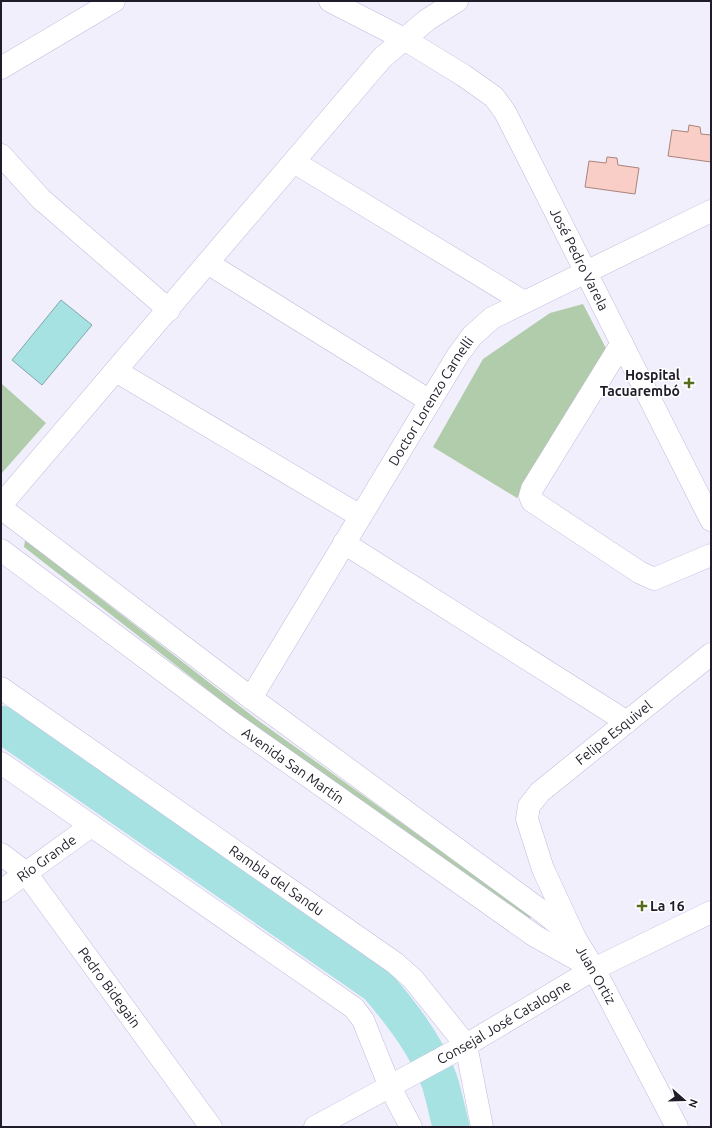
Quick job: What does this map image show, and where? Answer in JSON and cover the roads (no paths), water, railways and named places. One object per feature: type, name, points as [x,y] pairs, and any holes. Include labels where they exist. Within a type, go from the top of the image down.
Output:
[{"type":"street","points":[[1,68],[114,1]]},
{"type":"street","name":"José Pedro Varela","points":[[330,1],[404,39],[463,75],[494,97],[505,112],[711,520]]},
{"type":"street","points":[[1,506],[382,58],[427,20],[457,1]]},
{"type":"street","points":[[1,155],[42,199],[169,310]]},
{"type":"street","points":[[294,162],[524,302]]},
{"type":"street","name":"Doctor Lorenzo Carnelli","points":[[251,698],[458,355],[472,336],[492,318],[711,210]]},
{"type":"street","points":[[208,264],[430,401]]},
{"type":"street","points":[[622,343],[532,489],[530,496],[536,504],[639,572],[654,579],[711,555]]},
{"type":"street","points":[[116,371],[360,516]]},
{"type":"street","name":"Avenida San Martín","points":[[1,506],[251,698],[543,912],[575,938]]},
{"type":"street","points":[[344,543],[627,722]]},
{"type":"street","name":"Avenida San Martín","points":[[1,550],[241,728],[535,936],[594,969]]},
{"type":"street","name":"Felipe Esquivel","points":[[527,819],[529,806],[540,792],[711,654]]},
{"type":"street","name":"Rambla del Sandu","points":[[1,688],[395,963],[412,979],[461,1047],[482,1127]]},
{"type":"street","points":[[1,764],[354,1008],[363,1020],[397,1083],[411,1127]]},
{"type":"street","name":"Juan Ortiz","points":[[527,819],[543,869],[575,938],[594,969],[677,1127]]},
{"type":"street","name":"Río Grande","points":[[1,891],[91,826]]},
{"type":"street","name":"Pedro Bidegain","points":[[1,854],[26,873],[211,1127]]},
{"type":"street","name":"Consejal José Catalogne","points":[[315,1127],[461,1047],[594,969],[711,912]]},
{"type":"waterway","points":[[1,724],[377,985],[404,1018],[434,1067],[444,1097],[451,1127]]},
{"type":"place","name":"Hospital Tacuarembó","points":[[689,383]]},
{"type":"place","name":"La 16","points":[[642,906]]}]
